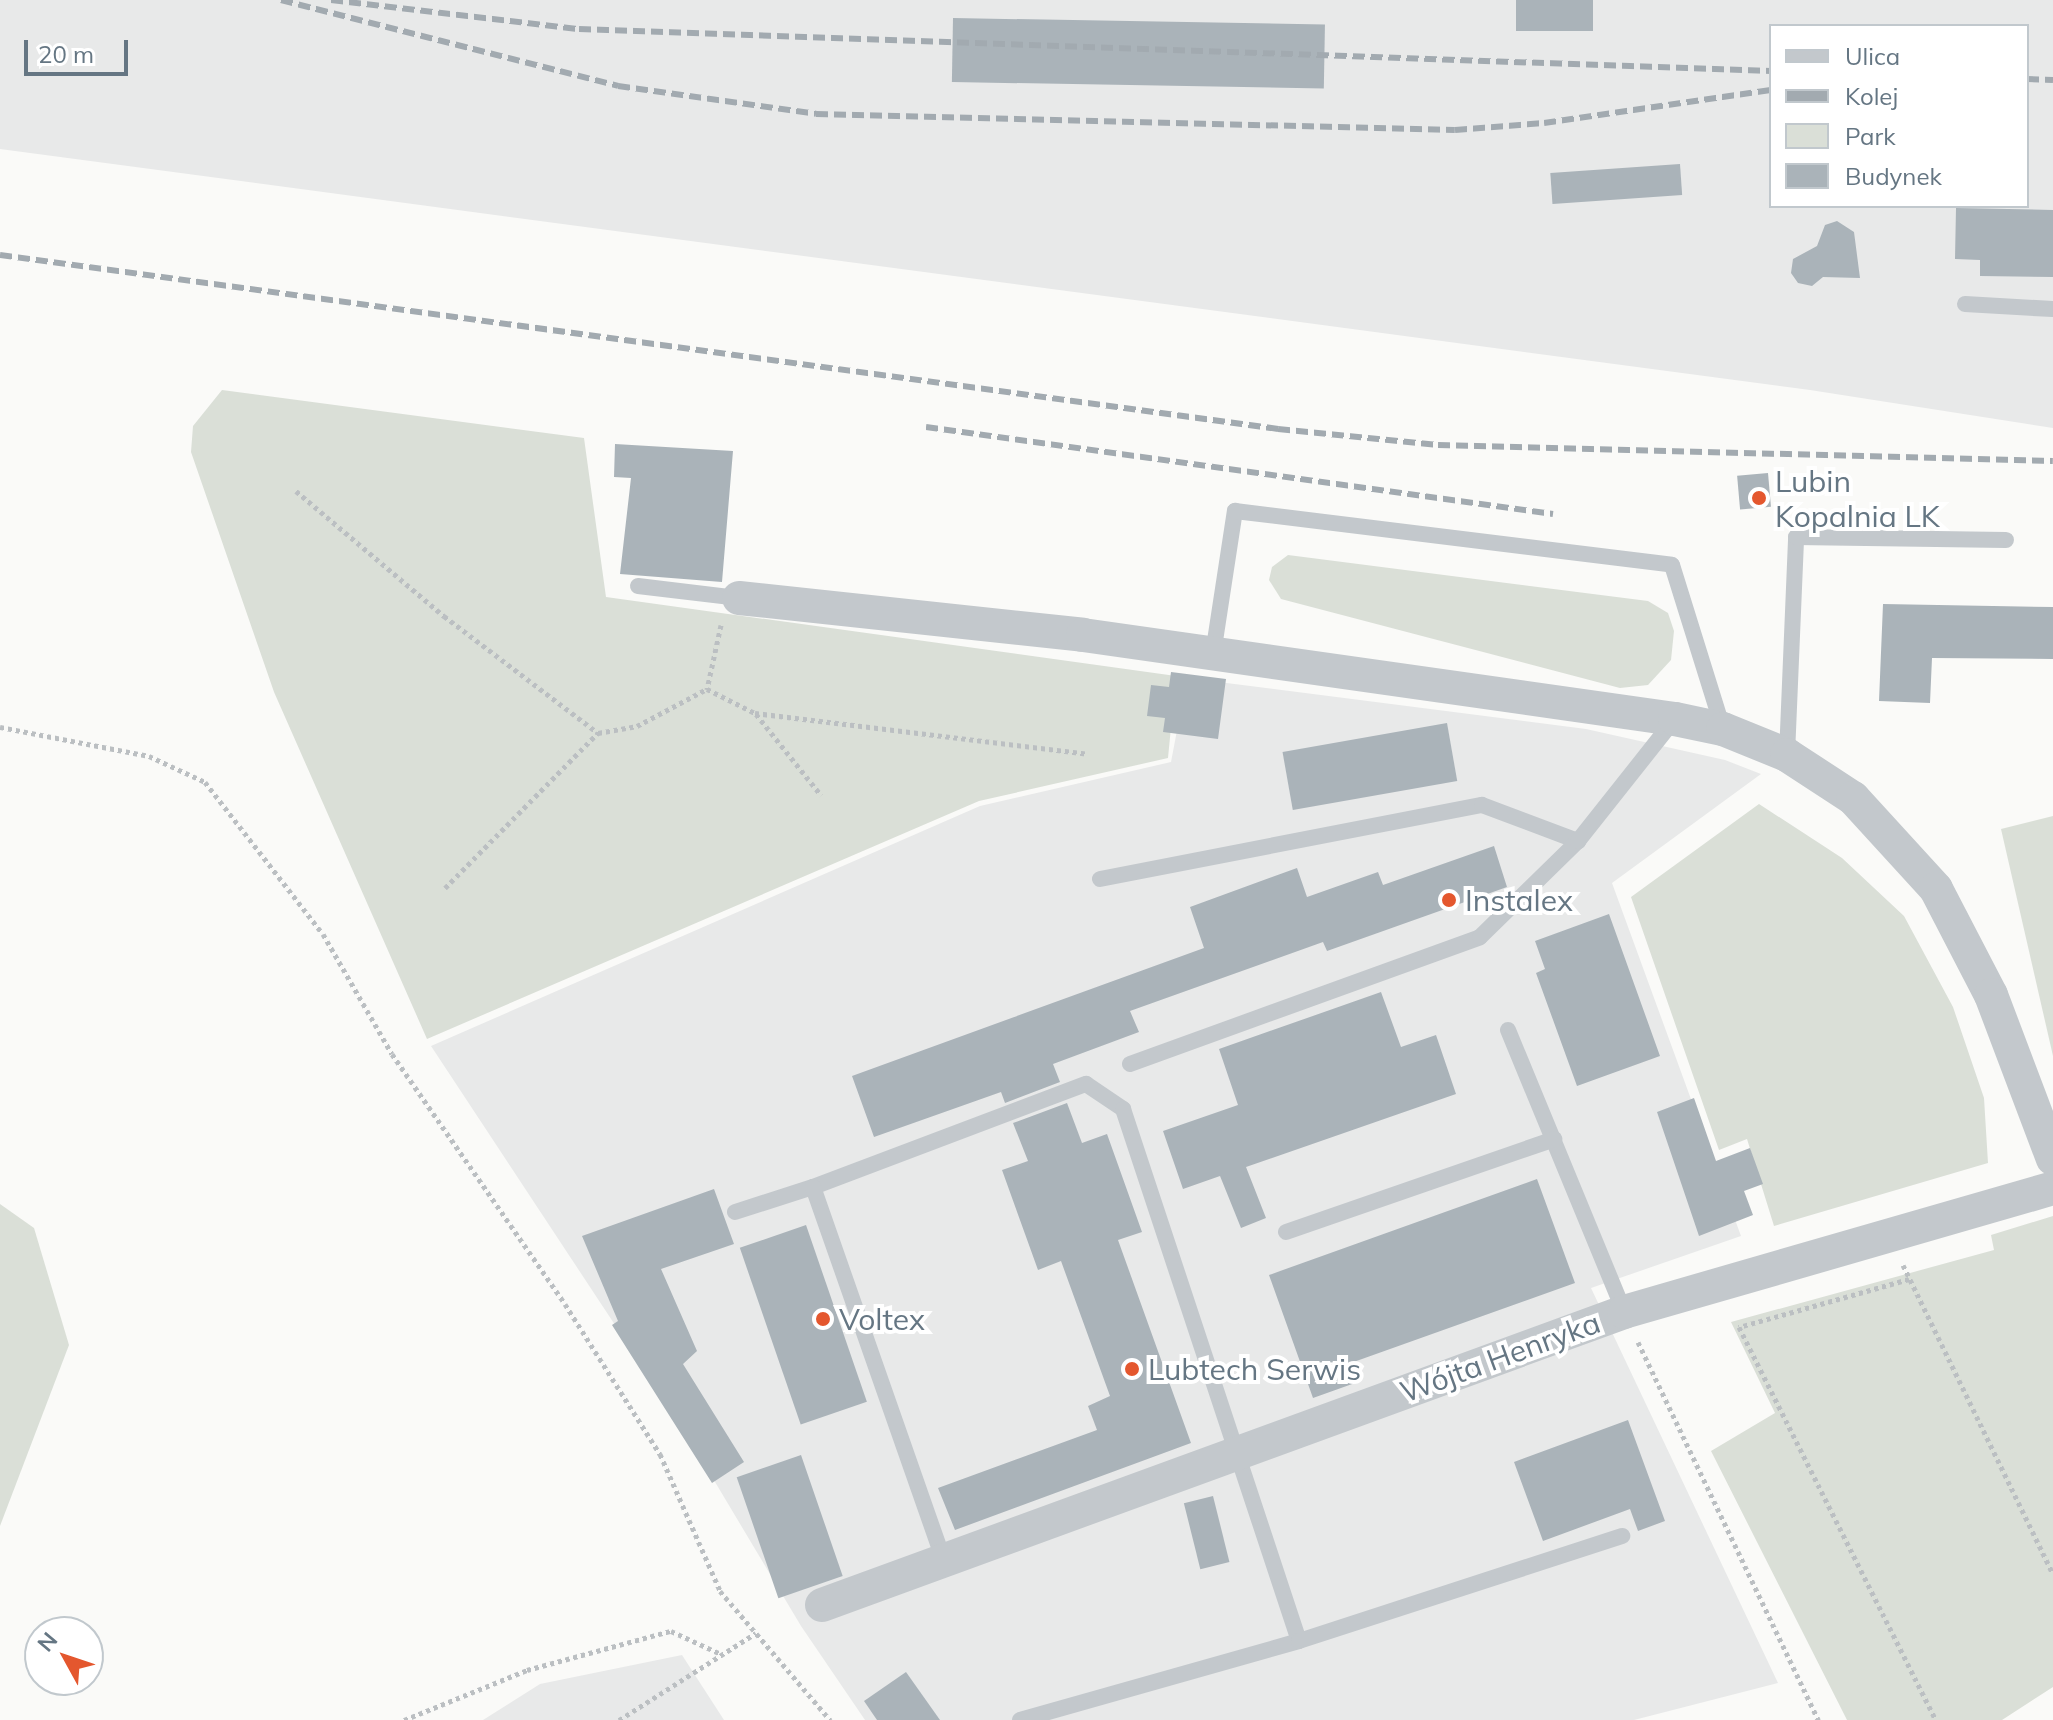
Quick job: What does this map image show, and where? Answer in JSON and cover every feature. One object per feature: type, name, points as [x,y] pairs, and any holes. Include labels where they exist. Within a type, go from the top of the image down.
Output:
[{"type":"street","points":[[733,597],[1083,635],[1675,719],[1723,729],[1787,755],[1853,798],[1936,889],[1991,995],[2053,1159]]},
{"type":"street","name":"Wójta Henryka","points":[[822,1605],[1624,1312],[2053,1188]]},
{"type":"lane","points":[[1965,304],[2053,309]]},
{"type":"lane","points":[[1213,654],[1235,511],[1672,565],[1723,729]]},
{"type":"lane","points":[[1787,755],[1796,537],[2006,540]]},
{"type":"lane","points":[[638,586],[733,597]]},
{"type":"lane","points":[[1130,1064],[1480,937],[1578,841],[1675,719]]},
{"type":"lane","points":[[1100,879],[1482,805],[1578,841]]},
{"type":"lane","points":[[1508,1030],[1624,1312]]},
{"type":"lane","points":[[735,1212],[813,1187],[1086,1084],[1123,1109],[1299,1641]]},
{"type":"lane","points":[[1286,1232],[1554,1139]]},
{"type":"lane","points":[[813,1187],[944,1561]]},
{"type":"lane","points":[[1020,1720],[1299,1641],[1622,1536]]},
{"type":"path","points":[[296,491],[444,616],[598,733]]},
{"type":"path","points":[[445,888],[598,733],[637,726],[707,689],[733,597]]},
{"type":"path","points":[[707,689],[755,713],[1087,754]]},
{"type":"path","points":[[755,713],[821,795]]},
{"type":"path","points":[[0,727],[149,756],[205,782],[323,934],[392,1054],[565,1304],[660,1454],[720,1591],[830,1720]]},
{"type":"path","points":[[1889,1235],[2053,1574]]},
{"type":"path","points":[[1909,1279],[1739,1327],[1936,1720]]},
{"type":"path","points":[[1624,1312],[1818,1720]]},
{"type":"path","points":[[404,1720],[527,1670],[671,1631],[721,1654]]},
{"type":"path","points":[[619,1720],[756,1633]]},
{"type":"shaded area","points":[[0,0],[2053,0],[2053,428],[1810,390],[0,149]]},
{"type":"shaded area","points":[[1187,678],[1586,729],[1725,760],[1761,774],[1612,883],[1741,1236],[1591,1288],[1778,1683],[1634,1720],[865,1720],[801,1626],[681,1425],[431,1046],[980,806],[1171,762]]},
{"type":"shaded area","points":[[682,1655],[724,1720],[483,1720],[540,1684]]},
{"type":"green space","points":[[222,390],[584,438],[606,597],[1176,676],[1168,758],[979,801],[427,1039],[274,692],[191,452],[193,426]]},
{"type":"green space","points":[[1288,555],[1648,601],[1668,613],[1674,631],[1671,660],[1648,685],[1620,688],[1281,599],[1269,580],[1272,567]]},
{"type":"green space","points":[[1759,804],[1842,858],[1904,916],[1953,1007],[1984,1098],[1988,1163],[1774,1226],[1747,1139],[1719,1150],[1631,897]]},
{"type":"green space","points":[[2053,816],[2053,1056],[2001,829]]},
{"type":"green space","points":[[0,1204],[34,1228],[69,1345],[0,1526]]},
{"type":"green space","points":[[2053,1216],[2053,1687],[2002,1720],[1847,1720],[1711,1451],[1775,1413],[1731,1322],[1994,1250],[1991,1235]]},
{"type":"building","points":[[1516,0],[1593,0],[1593,31],[1516,31]]},
{"type":"building","points":[[953,18],[1325,24],[1324,88],[952,82]]},
{"type":"building","points":[[1680,164],[1682,195],[1552,204],[1550,173]]},
{"type":"building","points":[[1956,208],[2053,210],[2053,277],[1980,276],[1980,260],[1955,259]]},
{"type":"building","points":[[1837,221],[1854,232],[1860,278],[1823,277],[1812,286],[1798,283],[1791,273],[1793,259],[1817,246],[1825,225]]},
{"type":"building","points":[[615,444],[733,451],[722,582],[620,574],[631,478],[614,477]]},
{"type":"building","name":"Lubin Kopalnia LK","points":[[1768,473],[1771,507],[1740,510],[1737,476]]},
{"type":"building","points":[[1883,604],[2053,607],[2053,659],[1932,658],[1930,703],[1879,701]]},
{"type":"building","points":[[1171,672],[1226,679],[1218,739],[1163,732],[1165,718],[1147,716],[1151,685],[1169,687]]},
{"type":"building","points":[[1447,723],[1457,781],[1293,810],[1283,752]]},
{"type":"building","points":[[1494,846],[1507,887],[1327,951],[1323,942],[1130,1011],[1139,1032],[1053,1064],[1060,1082],[1005,1103],[1001,1092],[874,1137],[852,1076],[1204,948],[1190,907],[1297,868],[1307,897],[1378,872],[1383,885]]},
{"type":"building","points":[[1609,914],[1660,1056],[1577,1086],[1536,973],[1545,969],[1535,941]]},
{"type":"building","points":[[1381,992],[1401,1047],[1436,1035],[1456,1094],[1246,1167],[1266,1218],[1241,1228],[1220,1176],[1183,1189],[1163,1131],[1238,1105],[1219,1049]]},
{"type":"building","points":[[1694,1098],[1716,1161],[1750,1148],[1763,1184],[1744,1191],[1753,1215],[1699,1236],[1657,1112]]},
{"type":"building","points":[[1067,1103],[1082,1143],[1107,1134],[1142,1232],[1118,1240],[1191,1443],[955,1530],[938,1488],[1097,1430],[1088,1406],[1110,1396],[1061,1261],[1038,1270],[1002,1170],[1028,1161],[1013,1123]]},
{"type":"building","points":[[1537,1179],[1575,1283],[1348,1364],[1355,1383],[1313,1398],[1269,1275]]},
{"type":"building","points":[[714,1189],[734,1244],[661,1269],[697,1351],[683,1364],[744,1462],[712,1483],[612,1325],[618,1321],[582,1236]]},
{"type":"building","points":[[806,1225],[867,1402],[801,1425],[740,1248]]},
{"type":"building","points":[[1628,1420],[1665,1521],[1638,1531],[1630,1509],[1543,1541],[1514,1462]]},
{"type":"building","points":[[801,1455],[843,1576],[778,1598],[737,1477]]},
{"type":"building","points":[[1213,1496],[1229,1562],[1200,1569],[1184,1503]]},
{"type":"building","points":[[906,1672],[940,1720],[877,1720],[864,1701]]},
{"type":"railway","points":[[281,0],[618,86],[816,114],[1455,130],[1544,123],[1769,90]]},
{"type":"railway","points":[[331,0],[579,29],[1769,71]]},
{"type":"railway","points":[[2029,79],[2053,80]]},
{"type":"railway","points":[[0,255],[1278,429],[1438,445],[2053,461]]},
{"type":"railway","points":[[926,427],[1553,514]]},
{"type":"place","name":"Lubin Kopalnia LK","points":[[1759,498]]},
{"type":"place","name":"Instalex","points":[[1449,900]]},
{"type":"place","name":"Voltex","points":[[823,1319]]},
{"type":"place","name":"Lubtech Serwis","points":[[1132,1369]]}]
